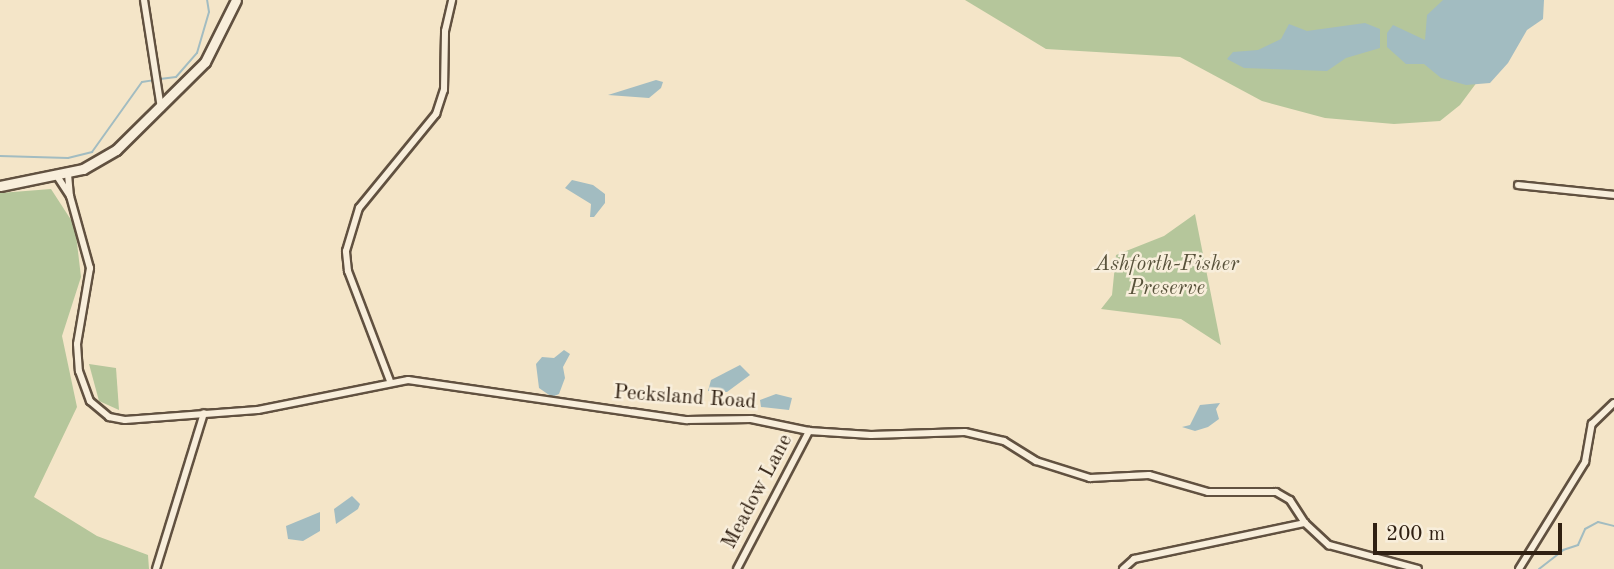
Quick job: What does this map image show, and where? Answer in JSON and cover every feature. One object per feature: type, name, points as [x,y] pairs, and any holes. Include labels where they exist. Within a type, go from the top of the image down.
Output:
[{"type":"street","points":[[144,0],[152,68],[161,108]]},
{"type":"street","points":[[0,187],[68,174],[116,149],[161,108],[205,62],[236,0]]},
{"type":"street","points":[[390,381],[348,271],[346,251],[359,208],[436,114],[444,90],[444,31],[452,0]]},
{"type":"street","name":"Pecksland Road","points":[[68,174],[70,196],[89,259],[77,344],[82,384],[90,401],[109,417],[125,420],[258,410],[390,381],[420,381],[629,414],[751,419],[809,431],[983,434],[1036,461],[1090,478],[1149,475],[1209,492],[1276,492],[1290,500],[1304,523],[1329,544],[1353,554],[1419,569]]},
{"type":"street","name":"Pecksland Road","points":[[57,176],[70,196]]},
{"type":"street","points":[[1518,185],[1614,195]]},
{"type":"street","points":[[1519,569],[1585,463],[1592,424],[1614,402]]},
{"type":"street","points":[[156,569],[204,413]]},
{"type":"street","name":"Meadow Lane","points":[[737,569],[809,431]]},
{"type":"street","points":[[1123,569],[1134,559],[1304,523]]},
{"type":"green space","points":[[965,0],[1538,0],[1460,105],[1440,121],[1394,124],[1325,118],[1262,101],[1180,57],[1046,49]]},
{"type":"green space","points":[[51,189],[75,226],[81,277],[62,336],[77,407],[34,497],[97,536],[148,555],[149,569],[0,569],[0,193]]},
{"type":"green space","name":"Ashforth-Fisher Preserve","points":[[1195,214],[1221,345],[1181,319],[1101,309],[1112,295],[1116,255],[1164,236]]},
{"type":"green space","points":[[89,364],[116,368],[119,410],[99,401]]},
{"type":"water","points":[[1443,0],[1544,0],[1543,19],[1527,30],[1508,63],[1490,83],[1466,85],[1441,78],[1424,64],[1406,64],[1387,47],[1387,33],[1393,25],[1425,40],[1427,15]]},
{"type":"water","points":[[1365,23],[1380,29],[1380,48],[1346,58],[1327,71],[1244,68],[1227,59],[1233,52],[1258,50],[1281,39],[1289,24],[1307,31]]},
{"type":"water","points":[[656,80],[663,82],[661,88],[649,98],[608,95]]},
{"type":"water","points":[[572,180],[593,185],[605,194],[605,203],[594,217],[590,217],[591,204],[565,188]]},
{"type":"water","points":[[564,350],[570,354],[563,367],[565,378],[559,394],[552,397],[539,388],[536,364],[542,357],[554,358]]},
{"type":"water","points":[[740,365],[750,375],[727,392],[708,391],[711,380]]},
{"type":"water","points":[[776,394],[792,398],[789,410],[761,407],[760,400]]},
{"type":"water","points":[[1220,403],[1216,409],[1219,419],[1208,427],[1195,431],[1182,427],[1190,425],[1200,405]]},
{"type":"water","points":[[352,496],[360,504],[358,509],[336,524],[334,509]]},
{"type":"water","points":[[320,512],[320,531],[303,541],[288,539],[286,526]]},
{"type":"waterway","points":[[160,79],[176,77],[197,53],[209,12],[207,0]]},
{"type":"waterway","points":[[0,156],[68,158],[92,152],[142,82],[154,80]]},
{"type":"waterway","points":[[1539,569],[1563,550],[1578,545],[1585,529],[1598,522],[1614,526]]}]
